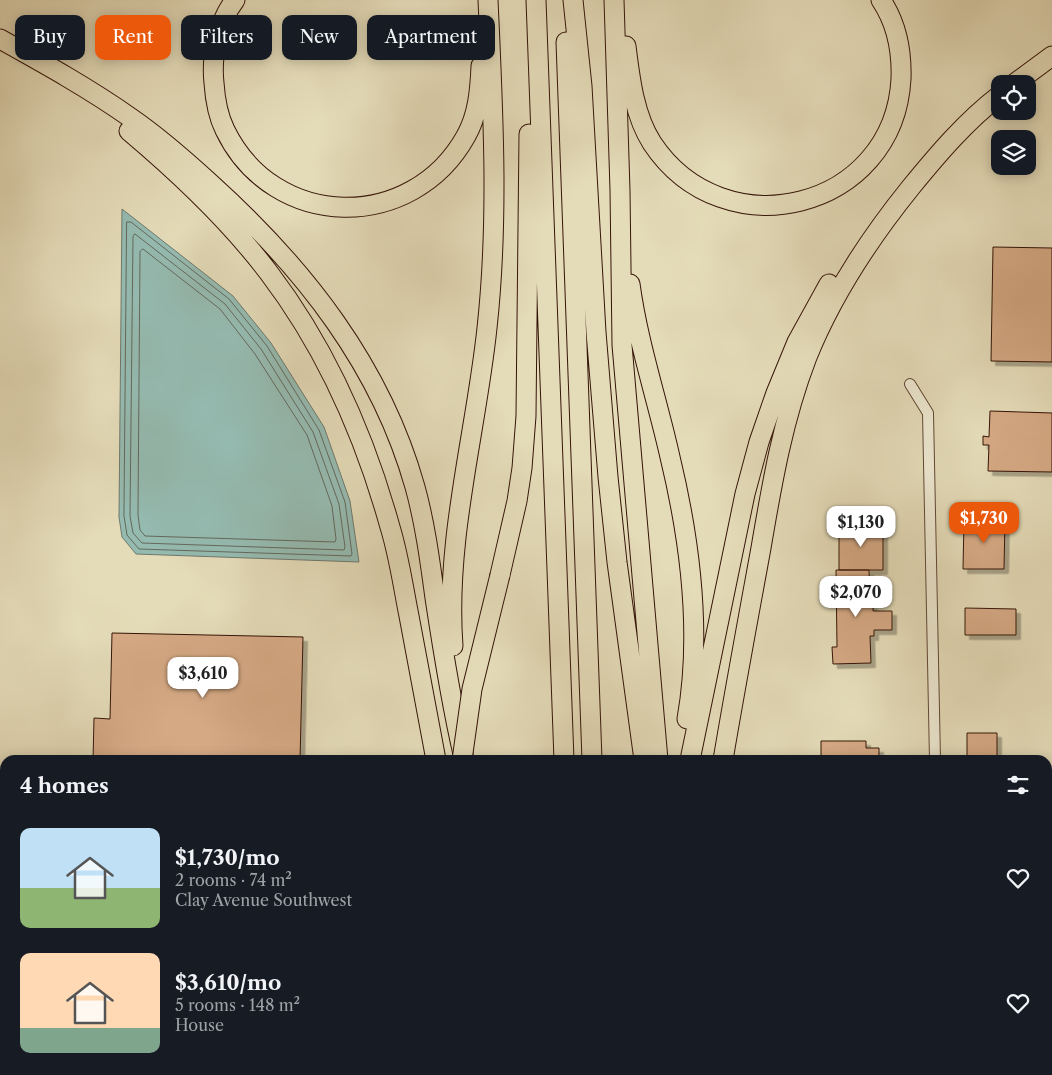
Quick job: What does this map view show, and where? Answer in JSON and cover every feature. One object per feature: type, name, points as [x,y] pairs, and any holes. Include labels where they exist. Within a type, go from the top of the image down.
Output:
[{"type":"highway","points":[[235,0],[220,32],[213,61],[215,96],[224,130],[241,156],[264,180],[289,195],[316,205],[346,208],[381,204],[414,189],[433,176],[458,149],[467,134],[477,106],[486,0]]},
{"type":"highway","points":[[463,755],[452,633],[452,597],[456,542],[480,390],[492,267],[495,192],[486,0]]},
{"type":"highway","points":[[465,755],[472,688],[517,501],[522,468],[526,416],[528,197],[534,0]]},
{"type":"highway","points":[[534,0],[564,755]]},
{"type":"highway","points":[[564,0],[592,755]]},
{"type":"highway","points":[[573,0],[582,86],[596,332],[608,477],[617,562],[643,755]]},
{"type":"highway","points":[[614,0],[620,190],[622,345],[658,755]]},
{"type":"highway","points":[[622,0],[635,102],[652,142],[665,160],[681,176],[700,189],[724,199],[747,205],[773,206],[797,203],[819,196],[836,187],[858,171],[874,154],[885,138],[895,115],[900,94],[901,51],[888,11],[881,0]]},
{"type":"highway","points":[[0,39],[95,93],[134,120],[186,161],[232,203],[292,267],[339,326],[355,350],[378,390],[391,418],[406,456],[418,496],[450,693],[463,755]]},
{"type":"highway","points":[[1026,75],[1052,56]]},
{"type":"highway","points":[[63,76],[169,166],[214,209],[270,274],[320,353],[344,399],[363,443],[391,528],[435,755]]},
{"type":"highway","points":[[691,755],[745,494],[759,442],[776,393],[797,342],[834,274],[873,219],[914,171],[991,103]]},
{"type":"highway","points":[[724,755],[776,463],[793,394],[807,356],[830,306],[885,219],[963,127]]},
{"type":"highway","points":[[620,190],[635,318],[670,456],[684,519],[690,563],[693,615],[692,669],[689,712],[681,755]]},
{"type":"street","points":[[910,384],[928,413],[935,755]]},
{"type":"water","points":[[122,209],[233,296],[271,343],[324,427],[350,501],[359,562],[136,554],[122,537],[119,517]]},
{"type":"building","points":[[993,247],[1052,248],[1052,362],[991,361]]},
{"type":"building","points":[[990,411],[1052,413],[1052,472],[988,471],[989,445],[983,445],[983,436],[989,437]]},
{"type":"building","points":[[964,519],[1005,520],[1004,569],[963,569]]},
{"type":"building","points":[[839,526],[883,526],[883,570],[839,570]]},
{"type":"building","points":[[836,570],[869,570],[870,605],[873,605],[873,611],[892,611],[892,630],[874,630],[874,636],[870,636],[871,663],[833,664],[832,647],[837,647]]},
{"type":"building","points":[[965,608],[1016,609],[1016,635],[965,635]]},
{"type":"building","points":[[112,633],[303,637],[300,755],[93,755],[94,718],[110,719]]},
{"type":"building","points":[[967,733],[997,733],[997,755],[967,755]]},
{"type":"building","points":[[821,741],[866,741],[866,748],[879,748],[879,755],[821,755]]}]
